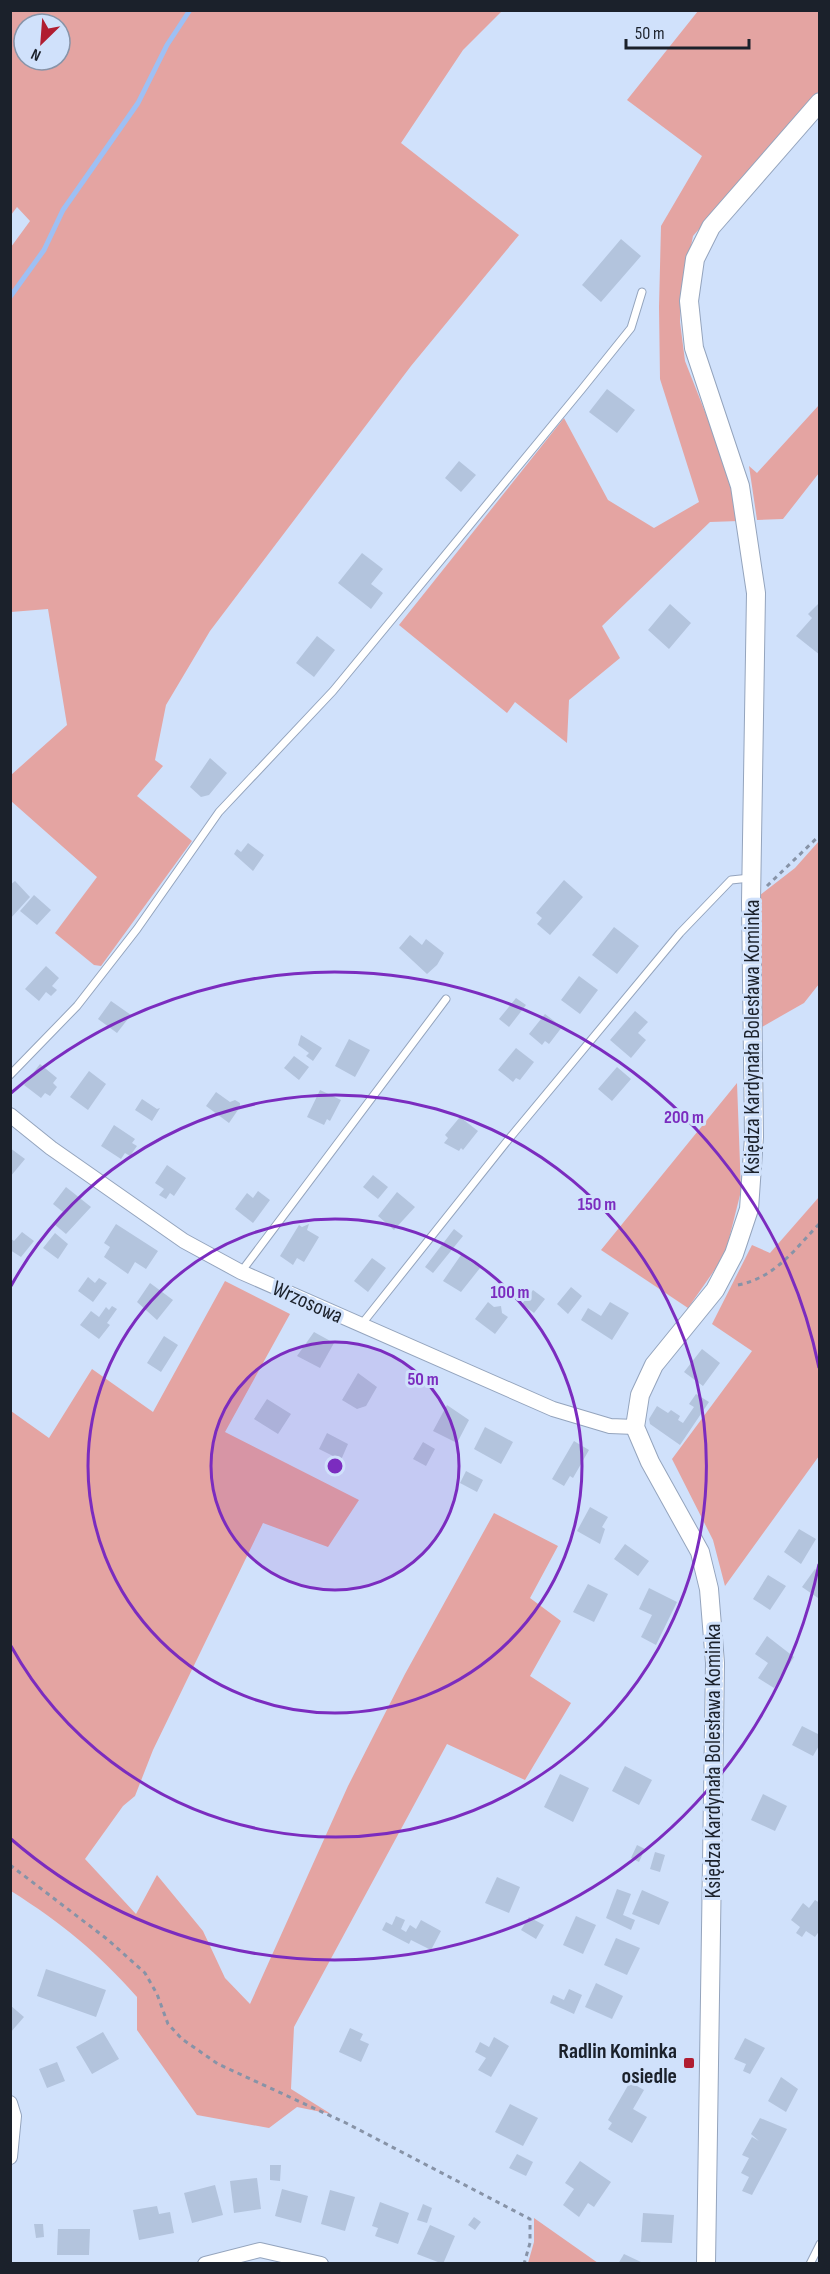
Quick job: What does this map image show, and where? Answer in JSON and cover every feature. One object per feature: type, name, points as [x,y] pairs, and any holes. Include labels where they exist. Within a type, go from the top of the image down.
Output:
[{"type":"street","name":"Księdza Kardynała Bolesława Kominka","points":[[706,2264],[712,1980],[713,1624],[700,1552],[650,1462],[635,1427],[640,1395],[654,1365],[715,1290],[734,1254],[749,1209],[754,1137],[751,878],[756,593],[740,486],[694,348],[689,301],[695,259],[711,227],[819,102]]},
{"type":"street","name":"Wrzosowa","points":[[10,1115],[51,1148],[184,1241],[241,1272],[552,1409],[610,1426],[635,1427]]},
{"type":"street","points":[[10,2103],[14,2116],[10,2157]]},
{"type":"street","points":[[205,2264],[260,2250],[312,2262]]},
{"type":"lane","points":[[10,1075],[77,1006],[137,929],[219,812],[333,691],[631,328],[642,292]]},
{"type":"lane","points":[[361,1325],[508,1140],[680,933],[731,880],[751,878]]},
{"type":"lane","points":[[241,1272],[446,999]]},
{"type":"lane","points":[[810,2264],[819,2244]]},
{"type":"path","points":[[751,902],[819,835]]},
{"type":"path","points":[[715,1290],[753,1282],[773,1272],[819,1223]]},
{"type":"path","points":[[10,1865],[107,1939],[145,1973],[157,1994],[168,2024],[182,2039],[218,2064],[346,2122],[530,2219],[530,2243],[524,2264]]},
{"type":"shaded area","points":[[11,10],[502,11],[463,50],[401,143],[519,235],[411,366],[210,631],[166,705],[155,760],[163,766],[137,796],[192,841],[101,966],[94,965],[55,933],[97,877],[11,801],[11,775],[67,725],[48,609],[11,612],[11,247],[30,221],[17,207],[11,215]]},
{"type":"shaded area","points":[[698,11],[819,11],[819,91],[693,236],[681,296],[680,322],[685,361],[731,478],[739,521],[710,522],[602,626],[620,658],[569,700],[567,743],[515,702],[507,713],[399,625],[564,418],[608,500],[654,528],[699,502],[660,379],[659,307],[661,226],[702,156],[627,100]]},
{"type":"shaded area","points":[[819,405],[819,473],[783,519],[757,520],[749,466],[757,473]]},
{"type":"shaded area","points":[[819,841],[819,984],[804,1003],[753,1032],[751,902],[795,868]]},
{"type":"shaded area","points":[[737,1083],[741,1191],[725,1255],[688,1308],[601,1250]]},
{"type":"shaded area","points":[[819,1197],[819,1456],[725,1586],[713,1540],[672,1459],[752,1351],[712,1324],[752,1245],[770,1253]]},
{"type":"shaded area","points":[[225,1281],[290,1314],[225,1432],[359,1500],[328,1547],[263,1523],[153,1750],[135,1796],[123,1806],[85,1859],[136,1914],[157,1875],[203,1931],[225,1978],[250,2004],[348,1786],[405,1674],[494,1513],[558,1546],[530,1598],[561,1621],[530,1676],[571,1703],[525,1780],[447,1744],[294,2027],[291,2089],[331,2114],[297,2107],[269,2128],[197,2115],[137,2030],[137,1997],[78,1939],[11,1891],[11,1411],[49,1438],[92,1369],[153,1412]]},
{"type":"shaded area","points":[[534,2218],[598,2263],[528,2263],[534,2242]]},
{"type":"building","points":[[621,239],[641,256],[601,302],[582,285]]},
{"type":"building","points":[[607,389],[635,410],[617,433],[589,412]]},
{"type":"building","points":[[459,461],[476,475],[461,492],[445,478]]},
{"type":"building","points":[[362,553],[383,569],[371,584],[383,593],[371,609],[338,583]]},
{"type":"building","points":[[820,602],[820,655],[796,636],[812,618],[808,614]]},
{"type":"building","points":[[670,604],[691,623],[669,649],[648,630]]},
{"type":"building","points":[[317,636],[335,650],[314,677],[296,663]]},
{"type":"building","points":[[210,758],[227,773],[209,795],[201,797],[190,787]]},
{"type":"building","points":[[248,843],[264,855],[253,871],[234,854],[237,849],[241,852]]},
{"type":"building","points":[[564,880],[583,897],[550,935],[537,924],[542,918],[536,913]]},
{"type":"building","points":[[15,881],[30,897],[10,919],[10,885]]},
{"type":"building","points":[[34,895],[51,910],[37,925],[20,911]]},
{"type":"building","points":[[614,927],[639,946],[617,974],[592,955]]},
{"type":"building","points":[[410,935],[422,945],[426,939],[444,953],[437,965],[427,974],[399,948]]},
{"type":"building","points":[[46,966],[59,978],[52,986],[57,990],[51,996],[46,992],[39,1001],[25,989]]},
{"type":"building","points":[[579,976],[598,990],[580,1014],[561,1000]]},
{"type":"building","points":[[516,998],[526,1005],[509,1027],[499,1019]]},
{"type":"building","points":[[111,1001],[131,1015],[117,1033],[98,1019]]},
{"type":"building","points":[[635,1011],[648,1022],[638,1033],[646,1040],[631,1058],[610,1040]]},
{"type":"building","points":[[545,1014],[562,1027],[549,1044],[545,1041],[542,1045],[529,1034]]},
{"type":"building","points":[[301,1035],[322,1048],[313,1061],[306,1056],[309,1053],[298,1045]]},
{"type":"building","points":[[349,1039],[370,1050],[355,1077],[335,1066]]},
{"type":"building","points":[[516,1048],[534,1062],[520,1080],[516,1078],[513,1082],[498,1070]]},
{"type":"building","points":[[294,1056],[309,1067],[299,1080],[284,1068]]},
{"type":"building","points":[[40,1064],[57,1078],[53,1083],[57,1087],[50,1096],[45,1093],[41,1098],[24,1085]]},
{"type":"building","points":[[617,1067],[631,1079],[612,1101],[598,1089]]},
{"type":"building","points":[[89,1071],[106,1084],[88,1110],[70,1097]]},
{"type":"building","points":[[320,1090],[341,1100],[330,1121],[327,1119],[324,1125],[307,1117]]},
{"type":"building","points":[[216,1092],[230,1102],[235,1100],[240,1103],[240,1107],[229,1123],[206,1106]]},
{"type":"building","points":[[142,1099],[157,1109],[160,1108],[152,1121],[135,1110]]},
{"type":"building","points":[[460,1117],[478,1131],[463,1150],[461,1148],[459,1151],[444,1143],[448,1138],[445,1135]]},
{"type":"building","points":[[114,1125],[135,1139],[132,1143],[137,1146],[130,1156],[125,1153],[121,1159],[101,1146]]},
{"type":"building","points":[[10,1148],[25,1159],[10,1177]]},
{"type":"building","points":[[167,1165],[186,1178],[174,1196],[170,1193],[166,1199],[159,1195],[164,1189],[155,1183]]},
{"type":"building","points":[[373,1175],[388,1187],[378,1199],[363,1187]]},
{"type":"building","points":[[66,1187],[91,1207],[66,1234],[54,1224],[63,1212],[53,1204]]},
{"type":"building","points":[[258,1191],[270,1200],[253,1223],[235,1209],[247,1193],[253,1198]]},
{"type":"building","points":[[397,1192],[415,1207],[394,1230],[378,1216]]},
{"type":"building","points":[[116,1224],[158,1251],[146,1269],[135,1262],[128,1274],[104,1257],[110,1247],[104,1243]]},
{"type":"building","points":[[309,1224],[307,1230],[319,1237],[304,1262],[297,1258],[293,1265],[280,1256],[299,1225],[302,1227]]},
{"type":"building","points":[[454,1229],[463,1236],[433,1273],[425,1267]]},
{"type":"building","points":[[22,1232],[34,1241],[21,1257],[10,1250],[10,1238],[14,1241]]},
{"type":"building","points":[[55,1233],[68,1244],[58,1259],[43,1248]]},
{"type":"building","points":[[461,1255],[480,1268],[461,1292],[443,1281]]},
{"type":"building","points":[[372,1258],[386,1268],[368,1292],[354,1281]]},
{"type":"building","points":[[88,1277],[95,1283],[99,1278],[107,1283],[93,1302],[78,1291]]},
{"type":"building","points":[[150,1283],[173,1300],[157,1320],[137,1302]]},
{"type":"building","points":[[571,1287],[582,1296],[568,1314],[557,1304]]},
{"type":"building","points":[[533,1290],[545,1299],[534,1313],[522,1304]]},
{"type":"building","points":[[488,1302],[494,1307],[501,1306],[502,1313],[508,1317],[495,1334],[475,1319]]},
{"type":"building","points":[[610,1302],[629,1313],[612,1340],[581,1320],[588,1308],[601,1316]]},
{"type":"building","points":[[112,1306],[117,1309],[107,1323],[110,1325],[99,1339],[80,1325],[91,1311],[99,1317],[106,1307],[109,1310]]},
{"type":"building","points":[[314,1332],[334,1343],[320,1368],[297,1356]]},
{"type":"building","points":[[164,1336],[178,1345],[161,1372],[147,1363]]},
{"type":"building","points":[[702,1349],[720,1363],[703,1386],[684,1372]]},
{"type":"building","points":[[358,1373],[377,1387],[366,1406],[357,1409],[342,1400]]},
{"type":"building","points":[[696,1394],[709,1402],[680,1445],[650,1424],[649,1419],[657,1406],[668,1413],[671,1410],[680,1416],[678,1420],[683,1423],[694,1407],[689,1404]]},
{"type":"building","points":[[267,1399],[291,1414],[278,1434],[254,1419]]},
{"type":"building","points":[[447,1405],[469,1420],[457,1443],[433,1431]]},
{"type":"building","points":[[485,1427],[513,1442],[501,1464],[474,1449]]},
{"type":"building","points":[[327,1433],[348,1444],[341,1460],[319,1449]]},
{"type":"building","points":[[574,1441],[589,1450],[573,1478],[570,1476],[564,1486],[552,1479]]},
{"type":"building","points":[[423,1442],[435,1449],[426,1466],[413,1459]]},
{"type":"building","points":[[466,1471],[483,1480],[477,1492],[460,1483]]},
{"type":"building","points":[[590,1507],[608,1517],[602,1527],[605,1529],[600,1544],[577,1531]]},
{"type":"building","points":[[799,1529],[816,1539],[801,1564],[784,1552]]},
{"type":"building","points":[[625,1544],[649,1561],[638,1576],[614,1559]]},
{"type":"building","points":[[815,1569],[820,1573],[818,1598],[802,1587]]},
{"type":"building","points":[[768,1575],[786,1586],[770,1610],[753,1599]]},
{"type":"building","points":[[588,1584],[608,1594],[594,1622],[573,1612]]},
{"type":"building","points":[[649,1588],[677,1602],[656,1645],[641,1637],[652,1615],[639,1609]]},
{"type":"building","points":[[767,1636],[794,1657],[774,1688],[758,1678],[768,1663],[755,1654]]},
{"type":"building","points":[[802,1726],[820,1735],[820,1744],[813,1756],[792,1745]]},
{"type":"building","points":[[625,1766],[652,1780],[639,1805],[612,1791]]},
{"type":"building","points":[[560,1774],[589,1788],[573,1822],[544,1807]]},
{"type":"building","points":[[763,1794],[787,1806],[775,1831],[751,1820]]},
{"type":"building","points":[[637,1845],[645,1849],[639,1862],[631,1858]]},
{"type":"building","points":[[655,1852],[665,1855],[660,1872],[650,1869]]},
{"type":"building","points":[[497,1877],[520,1887],[509,1913],[485,1903]]},
{"type":"building","points":[[617,1889],[631,1894],[623,1915],[635,1920],[631,1930],[606,1918]]},
{"type":"building","points":[[642,1890],[669,1902],[659,1925],[632,1914]]},
{"type":"building","points":[[815,1900],[820,1903],[820,1930],[815,1937],[806,1931],[802,1937],[796,1933],[800,1927],[791,1920],[803,1903],[809,1908]]},
{"type":"building","points":[[396,1916],[405,1920],[401,1929],[406,1932],[410,1925],[416,1929],[421,1920],[441,1931],[431,1950],[411,1940],[409,1944],[382,1930],[386,1922],[392,1925]]},
{"type":"building","points":[[576,1916],[596,1925],[583,1954],[563,1945]]},
{"type":"building","points":[[529,1917],[544,1925],[536,1939],[521,1930]]},
{"type":"building","points":[[616,1938],[640,1948],[627,1975],[604,1965]]},
{"type":"building","points":[[46,1969],[106,1990],[96,2017],[37,1996]]},
{"type":"building","points":[[596,1983],[623,1996],[612,2019],[585,2007]]},
{"type":"building","points":[[569,1989],[582,1995],[574,2014],[550,2003],[553,1995],[564,2000]]},
{"type":"building","points":[[10,2005],[24,2017],[10,2033]]},
{"type":"building","points":[[350,2028],[363,2034],[360,2040],[369,2044],[361,2062],[339,2052]]},
{"type":"building","points":[[103,2032],[119,2059],[92,2074],[76,2047]]},
{"type":"building","points":[[494,2037],[509,2046],[491,2077],[478,2070],[486,2058],[475,2052],[480,2042],[489,2047]]},
{"type":"building","points":[[745,2038],[765,2048],[750,2074],[743,2071],[746,2064],[734,2059]]},
{"type":"building","points":[[57,2062],[65,2081],[47,2088],[39,2069]]},
{"type":"building","points":[[781,2077],[798,2089],[786,2112],[768,2101]]},
{"type":"building","points":[[630,2082],[644,2090],[633,2109],[647,2117],[632,2143],[608,2129],[612,2123],[608,2120]]},
{"type":"building","points":[[510,2104],[538,2118],[523,2146],[495,2132]]},
{"type":"building","points":[[760,2118],[787,2129],[752,2195],[742,2191],[749,2177],[741,2173],[749,2158],[742,2155],[752,2137],[759,2141],[751,2134]]},
{"type":"building","points":[[517,2154],[533,2162],[526,2176],[509,2168]]},
{"type":"building","points":[[580,2161],[611,2182],[594,2207],[588,2203],[579,2217],[563,2205],[574,2189],[565,2183]]},
{"type":"building","points":[[270,2165],[281,2165],[280,2181],[270,2180]]},
{"type":"building","points":[[257,2178],[261,2209],[234,2213],[230,2181]]},
{"type":"building","points":[[215,2185],[223,2215],[192,2223],[184,2193]]},
{"type":"building","points":[[282,2189],[308,2196],[301,2223],[275,2216]]},
{"type":"building","points":[[330,2190],[355,2197],[345,2231],[321,2224]]},
{"type":"building","points":[[380,2202],[409,2213],[398,2244],[375,2236],[378,2228],[372,2226]]},
{"type":"building","points":[[423,2204],[432,2208],[427,2223],[417,2220]]},
{"type":"building","points":[[157,2206],[159,2214],[170,2212],[174,2233],[139,2240],[133,2210]]},
{"type":"building","points":[[643,2213],[674,2215],[672,2243],[641,2242]]},
{"type":"building","points":[[474,2217],[481,2222],[475,2230],[468,2225]]},
{"type":"building","points":[[34,2224],[43,2224],[44,2237],[36,2238]]},
{"type":"building","points":[[430,2225],[455,2236],[443,2264],[417,2254]]},
{"type":"building","points":[[58,2229],[90,2229],[89,2255],[57,2255]]},
{"type":"building","points":[[624,2254],[641,2262],[640,2264],[618,2264]]},
{"type":"waterway","points":[[10,297],[44,250],[63,210],[138,103],[167,45],[190,10]]},
{"type":"place","name":"Radlin Kominka osiedle","points":[[689,2063]]}]
